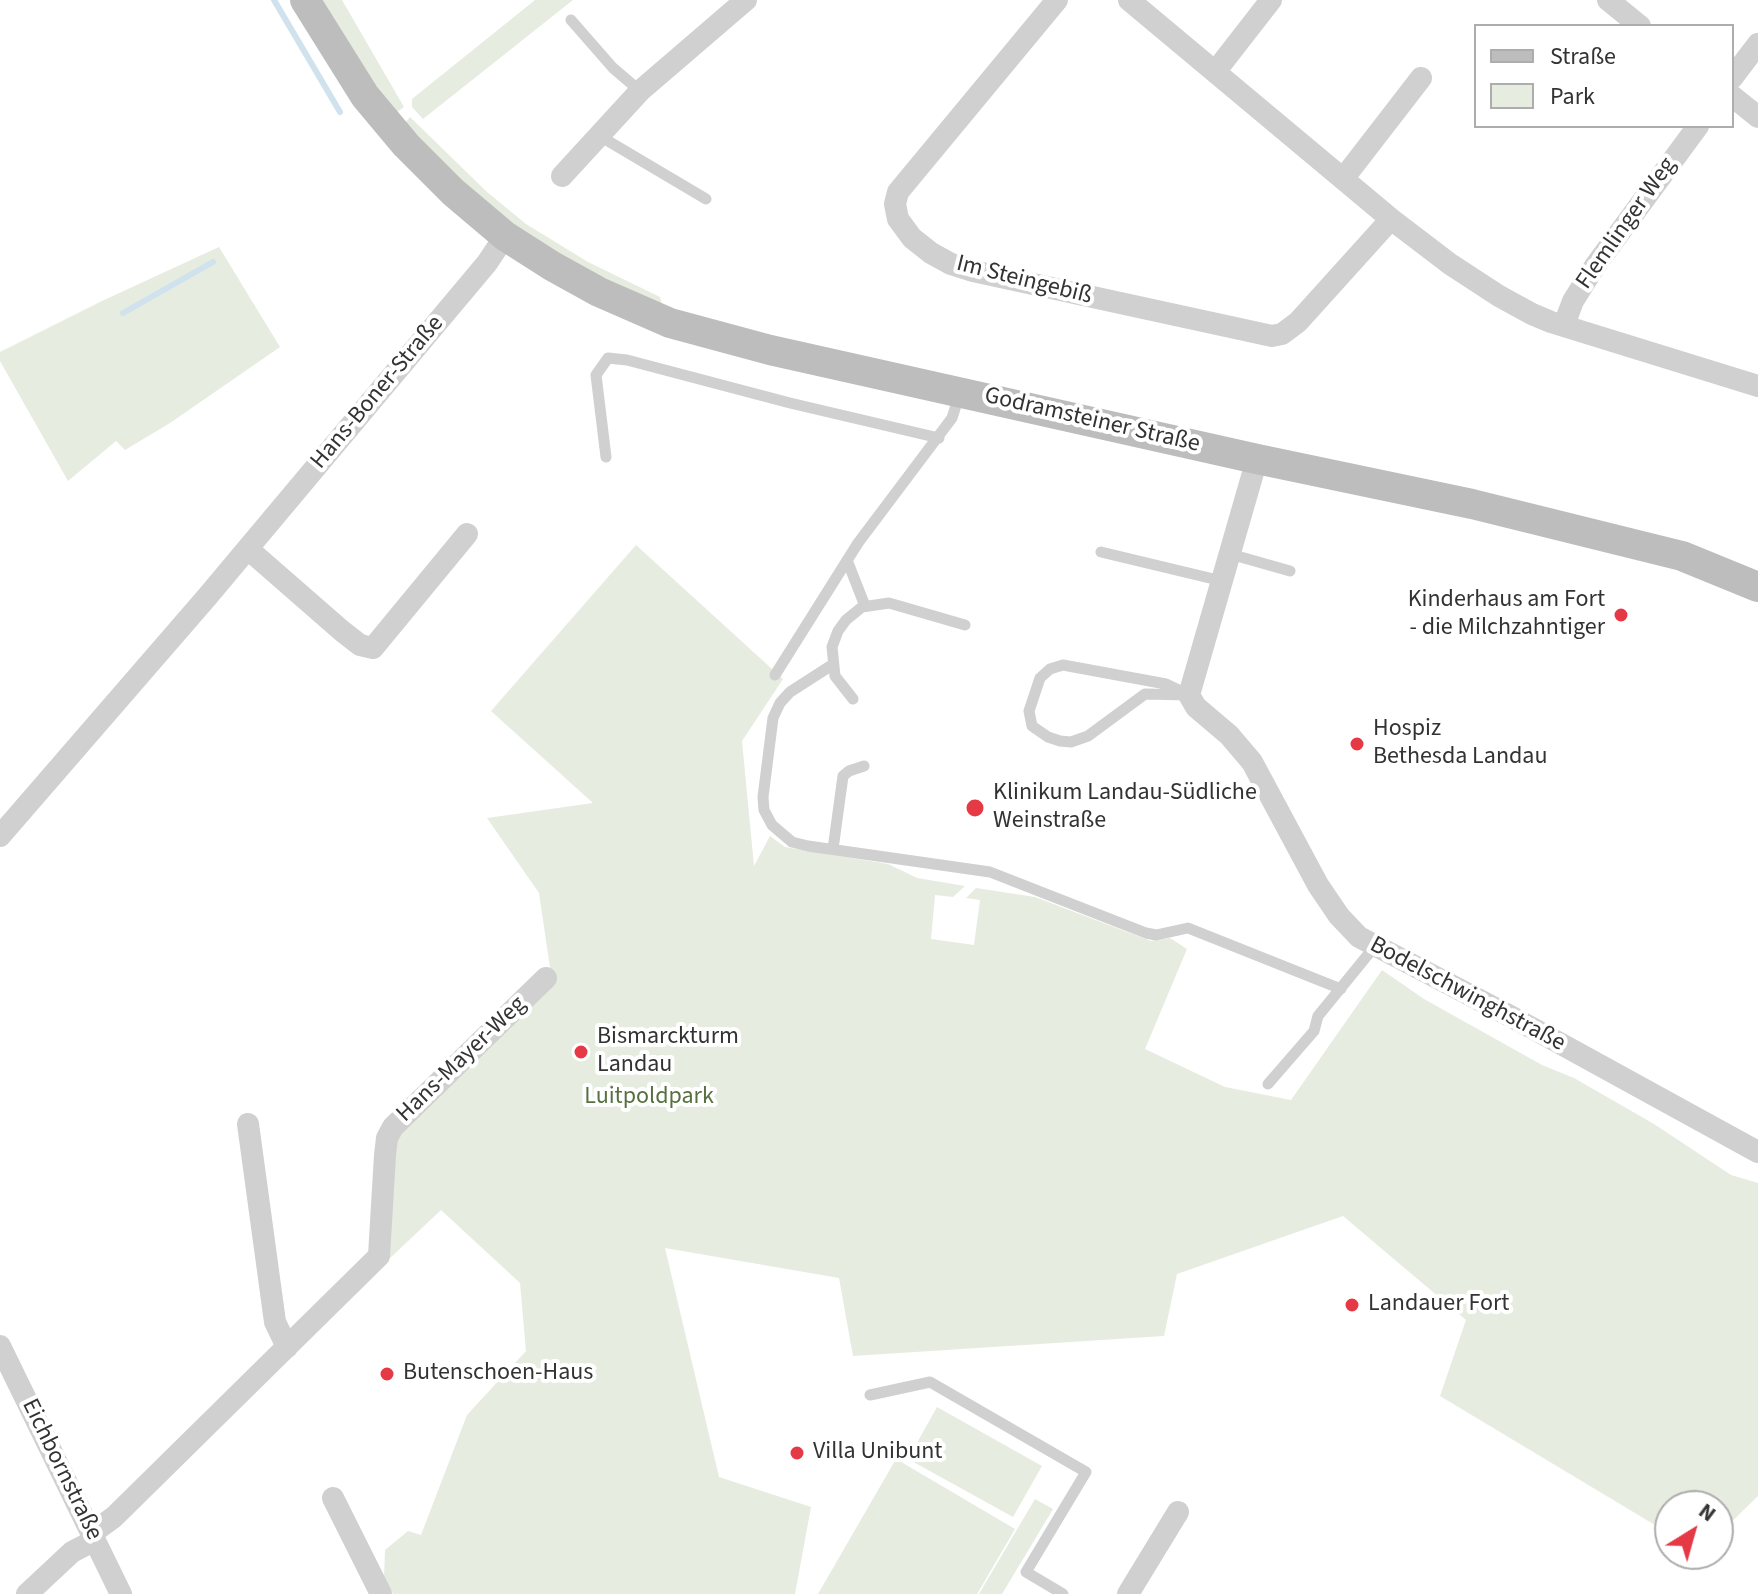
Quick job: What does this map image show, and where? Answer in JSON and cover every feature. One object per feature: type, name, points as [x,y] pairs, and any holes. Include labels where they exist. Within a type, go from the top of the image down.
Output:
[{"type":"street","name":"Godramsteiner Straße","points":[[305,0],[365,96],[406,145],[453,192],[505,236],[599,292],[670,323],[770,350],[1472,504],[1649,547],[1705,564],[1758,587]]},
{"type":"street","points":[[562,176],[640,91],[746,0]]},
{"type":"street","name":"Im Steingebiß","points":[[1057,0],[898,192],[895,204],[898,219],[912,238],[931,253],[973,271],[1272,336],[1282,334],[1298,322],[1391,219]]},
{"type":"street","points":[[1129,0],[1391,219],[1499,296],[1532,314],[1758,386]]},
{"type":"street","points":[[1215,72],[1271,0]]},
{"type":"street","points":[[1608,0],[1638,24]]},
{"type":"street","points":[[1734,75],[1758,44]]},
{"type":"street","points":[[1343,179],[1421,78]]},
{"type":"street","points":[[1734,98],[1758,117]]},
{"type":"street","name":"Flemlinger Weg","points":[[1564,325],[1573,301],[1595,266],[1697,128]]},
{"type":"street","name":"Hans-Boner-Straße","points":[[0,836],[248,549],[487,263],[505,236]]},
{"type":"street","points":[[1189,695],[1257,459]]},
{"type":"street","points":[[248,549],[342,631],[360,645],[373,648],[467,534]]},
{"type":"street","name":"Bodelschwinghstraße","points":[[1189,695],[1193,703],[1229,735],[1252,762],[1318,885],[1339,916],[1367,942],[1512,1017],[1758,1152]]},
{"type":"street","name":"Hans-Mayer-Weg","points":[[27,1594],[72,1552],[94,1537],[379,1256],[385,1155],[387,1138],[393,1127],[546,978]]},
{"type":"street","points":[[248,1124],[275,1322],[287,1347]]},
{"type":"street","name":"Eichbornstraße","points":[[0,1346],[121,1594]]},
{"type":"street","points":[[333,1498],[381,1594]]},
{"type":"street","points":[[1128,1594],[1178,1512]]},
{"type":"lane","points":[[571,20],[613,68],[640,91]]},
{"type":"lane","points":[[597,135],[706,199]]},
{"type":"lane","points":[[606,457],[596,375],[608,358],[627,360],[939,438]]},
{"type":"lane","points":[[775,675],[847,560],[939,438],[956,411],[960,391]]},
{"type":"lane","points":[[1101,552],[1222,581]]},
{"type":"lane","points":[[1230,554],[1290,571]]},
{"type":"lane","points":[[847,560],[865,606]]},
{"type":"lane","points":[[853,699],[844,690],[832,665],[832,647],[838,631],[852,613],[865,606],[898,604],[965,625]]},
{"type":"lane","points":[[832,665],[798,686],[776,709],[763,797],[764,810],[780,834],[792,842],[990,872],[1146,933],[1156,935],[1188,928],[1341,989]]},
{"type":"lane","points":[[1063,665],[1166,684],[1189,695],[1153,693],[1138,698],[1088,736],[1071,742],[1048,737],[1029,720],[1036,685],[1044,672],[1063,665]]},
{"type":"lane","points":[[1131,677],[1139,689],[1138,698]]},
{"type":"lane","points":[[833,849],[843,776],[864,766]]},
{"type":"lane","points":[[1268,1084],[1314,1031],[1318,1016],[1341,989],[1367,942]]},
{"type":"lane","points":[[870,1395],[930,1382],[1086,1472],[1026,1572],[1063,1594]]},
{"type":"green space","points":[[318,0],[342,0],[404,107],[393,115]]},
{"type":"green space","points":[[535,0],[573,0],[423,119],[412,107],[412,99]]},
{"type":"green space","points":[[410,117],[487,192],[526,224],[588,262],[660,297],[663,310],[538,248],[402,127]]},
{"type":"green space","points":[[219,247],[280,347],[170,423],[125,450],[116,441],[68,481],[0,361],[0,352]]},
{"type":"green space","name":"Luitpoldpark","points":[[636,545],[783,679],[742,741],[754,866],[770,836],[785,847],[888,864],[917,878],[965,886],[953,897],[935,895],[931,939],[974,945],[980,900],[966,898],[976,888],[1035,897],[1151,941],[1170,938],[1187,949],[1145,1049],[1225,1087],[1291,1100],[1382,970],[1424,999],[1654,1124],[1731,1175],[1758,1183],[1758,1496],[1734,1519],[1734,1490],[1654,1490],[1654,1524],[1440,1396],[1466,1320],[1343,1216],[1177,1274],[1164,1336],[853,1356],[839,1278],[665,1248],[719,1477],[811,1507],[795,1594],[393,1594],[384,1578],[385,1550],[408,1531],[421,1535],[467,1415],[526,1351],[520,1283],[441,1210],[388,1260],[390,1144],[552,981],[539,893],[487,818],[593,803],[491,711]]},
{"type":"green space","points":[[937,1407],[1042,1466],[1013,1517],[908,1459]]},
{"type":"green space","points":[[896,1459],[1015,1529],[977,1594],[818,1594]]},
{"type":"green space","points":[[1035,1499],[1053,1509],[1002,1594],[979,1594]]},
{"type":"waterway","points":[[274,0],[340,112]]},
{"type":"waterway","points":[[123,313],[213,262]]},
{"type":"place","name":"Kinderhaus am Fort - die Milchzahntiger","points":[[1621,615]]},
{"type":"place","name":"Hospiz Bethesda Landau","points":[[1357,744]]},
{"type":"place","name":"Klinikum Landau-Südliche Weinstraße","points":[[975,808]]},
{"type":"place","name":"Bismarckturm Landau","points":[[581,1052]]},
{"type":"place","name":"Landauer Fort","points":[[1352,1305]]},
{"type":"place","name":"Butenschoen-Haus","points":[[387,1374]]},
{"type":"place","name":"Villa Unibunt","points":[[797,1453]]}]
